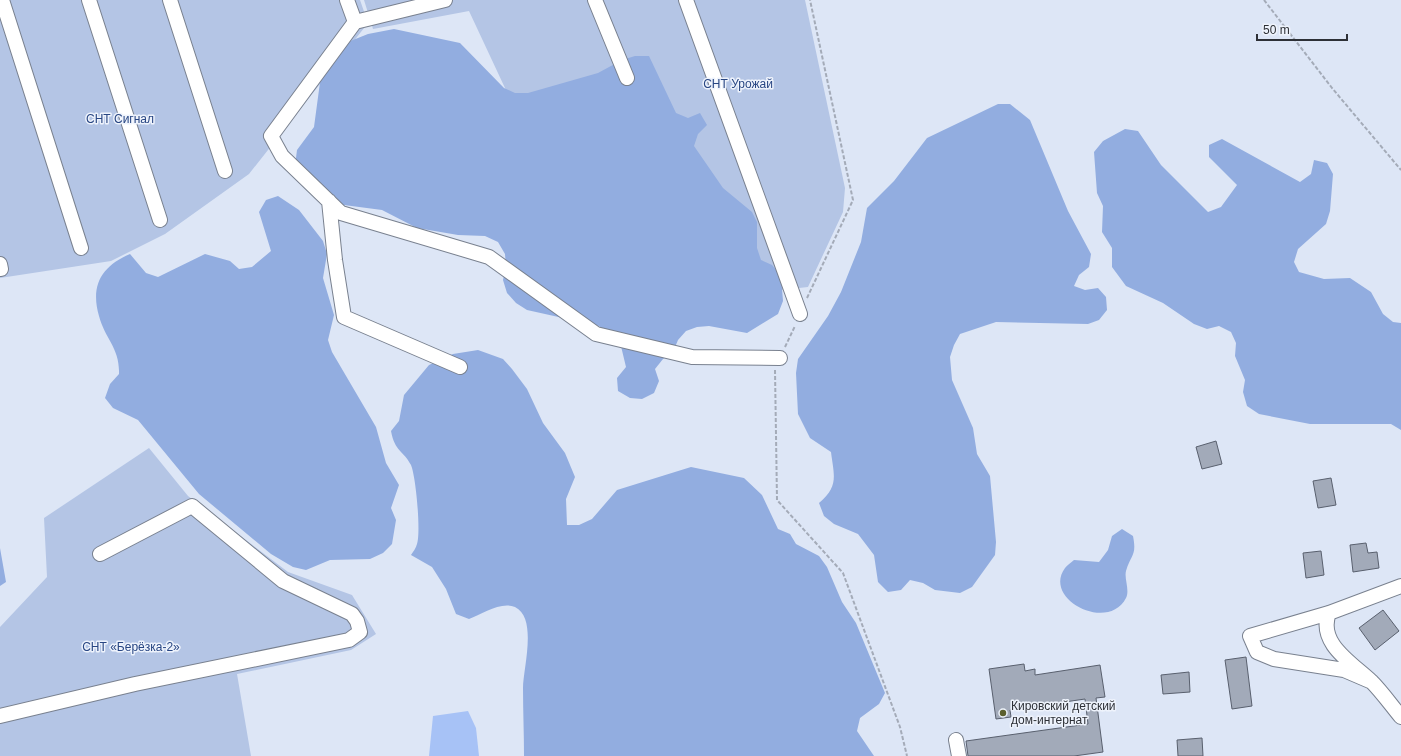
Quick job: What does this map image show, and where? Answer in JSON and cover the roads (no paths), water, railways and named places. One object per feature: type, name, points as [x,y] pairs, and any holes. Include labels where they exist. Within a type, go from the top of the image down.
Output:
[{"type":"street","points":[[2,0],[80,248]]},
{"type":"street","points":[[89,0],[160,220]]},
{"type":"street","points":[[170,0],[224,171]]},
{"type":"street","points":[[348,0],[355,22]]},
{"type":"street","points":[[445,0],[355,22],[271,136],[282,156],[341,213],[489,257],[596,334],[692,357],[780,358]]},
{"type":"street","points":[[595,0],[627,78]]},
{"type":"street","points":[[686,0],[800,314]]},
{"type":"street","points":[[329,201],[335,260],[344,317],[460,367]]},
{"type":"street","points":[[0,716],[135,684],[349,640],[360,632],[357,621],[352,614],[283,580],[192,506],[100,554]]},
{"type":"street","points":[[1372,682],[1344,670],[1274,659],[1257,652],[1250,636],[1329,613],[1401,586]]},
{"type":"street","points":[[1329,613],[1325,623],[1327,634],[1349,663],[1372,682],[1401,717]]},
{"type":"street","points":[[956,740],[959,756]]},
{"type":"place","name":"Кировский детский дом-интернат","points":[[1003,713]]},
{"type":"park label","name":"СНТ Урожай","points":[[738,84]]},
{"type":"park label","name":"СНТ Сигнал","points":[[120,119]]},
{"type":"park label","name":"СНТ «Берёзка-2»","points":[[131,647]]}]
